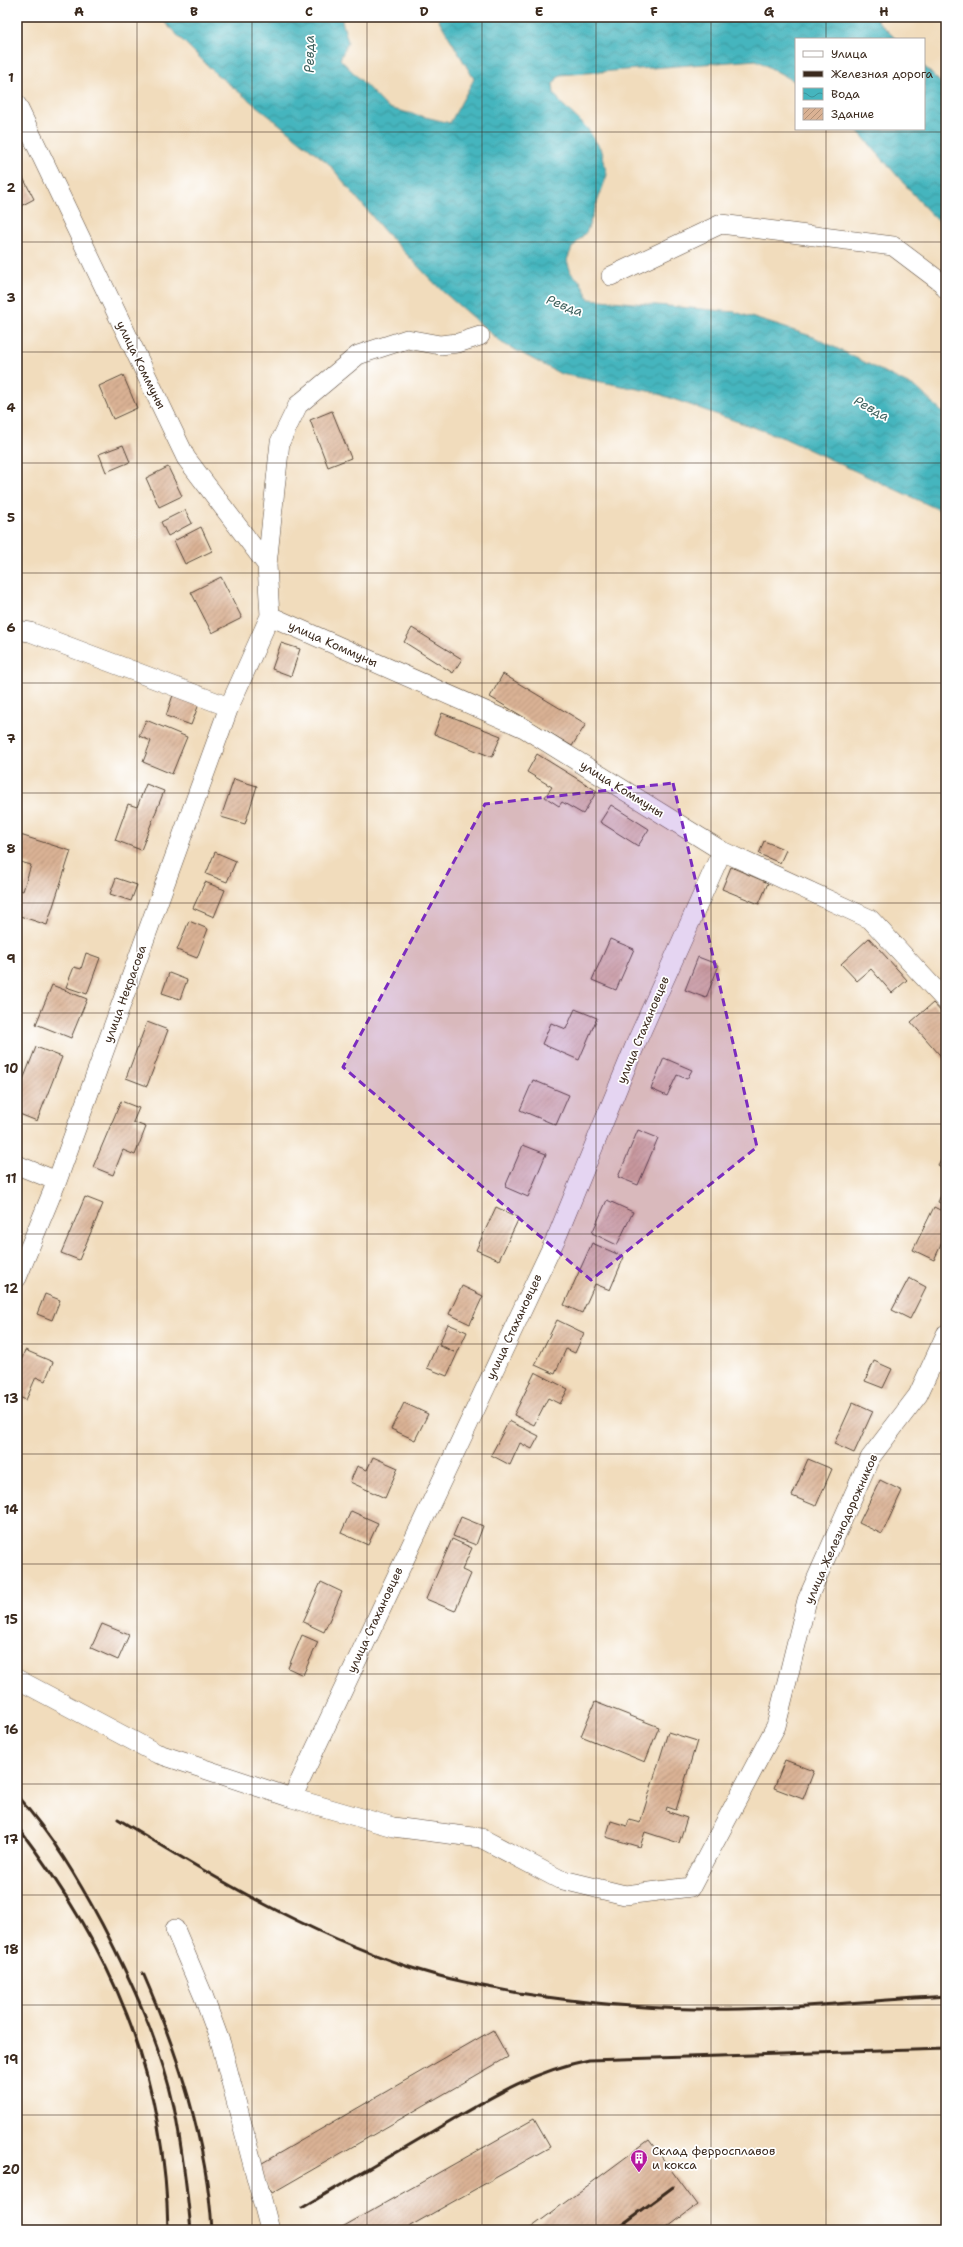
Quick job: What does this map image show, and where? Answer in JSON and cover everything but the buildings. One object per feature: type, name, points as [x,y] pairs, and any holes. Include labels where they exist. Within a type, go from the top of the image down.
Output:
[{"type":"street","name":"улица Коммуны","points":[[17,105],[186,458],[267,565]]},
{"type":"street","points":[[611,276],[721,224],[893,246],[942,283],[946,289]]},
{"type":"street","points":[[17,630],[30,632],[229,707],[270,616],[267,565],[280,442],[298,405],[358,356],[407,339],[440,344],[458,343],[480,336]]},
{"type":"street","name":"улица Коммуны","points":[[270,616],[524,728],[722,851],[870,919],[946,1001]]},
{"type":"street","name":"улица Некрасова","points":[[17,1278],[57,1181],[229,707]]},
{"type":"street","name":"улица Стахановцев","points":[[292,1798],[558,1234],[636,1043],[722,851]]},
{"type":"street","points":[[17,1165],[57,1181]]},
{"type":"street","name":"улица Железнодорожников","points":[[292,1798],[393,1827],[481,1838],[559,1879],[626,1895],[691,1887],[776,1726],[807,1600],[870,1458],[918,1395],[946,1334]]},
{"type":"street","points":[[17,1679],[156,1753],[292,1798]]},
{"type":"street","points":[[175,1929],[203,1995],[221,2044],[270,2230]]},
{"type":"highlighted area","points":[[673,783],[757,1147],[591,1280],[343,1067],[485,804]]},
{"type":"water","name":"Ревда","points":[[159,17],[341,17],[348,42],[340,59],[388,108],[450,123],[474,79],[437,17],[874,17],[895,38],[795,38],[795,81],[756,60],[560,75],[553,84],[554,93],[561,103],[587,128],[602,151],[607,175],[587,231],[572,248],[567,260],[571,273],[580,281],[589,299],[735,312],[814,337],[918,389],[946,416],[946,513],[784,438],[653,392],[561,374],[502,343],[441,290],[385,232],[328,163],[215,73]]},
{"type":"water","points":[[925,67],[946,88],[946,228],[929,212],[857,130],[925,130]]},
{"type":"railway","points":[[17,1796],[42,1826],[84,1890],[113,1946],[144,2013],[161,2060],[174,2107],[184,2168],[191,2230]]},
{"type":"railway","points":[[118,1819],[223,1882],[295,1920],[370,1953],[409,1967],[477,1985],[519,1993],[584,2002],[693,2009],[756,2009],[946,1996]]},
{"type":"railway","points":[[17,1826],[51,1873],[80,1919],[106,1967],[127,2015],[144,2065],[156,2117],[165,2172],[168,2230]]},
{"type":"railway","points":[[143,1973],[168,2035],[189,2098],[204,2164],[212,2230]]},
{"type":"railway","points":[[302,2208],[511,2087],[548,2071],[568,2065],[589,2060],[946,2049]]},
{"type":"railway","points":[[615,2230],[673,2187]]},
{"type":"place","name":"Склад ферросплавов и кокса","points":[[639,2173]]}]
